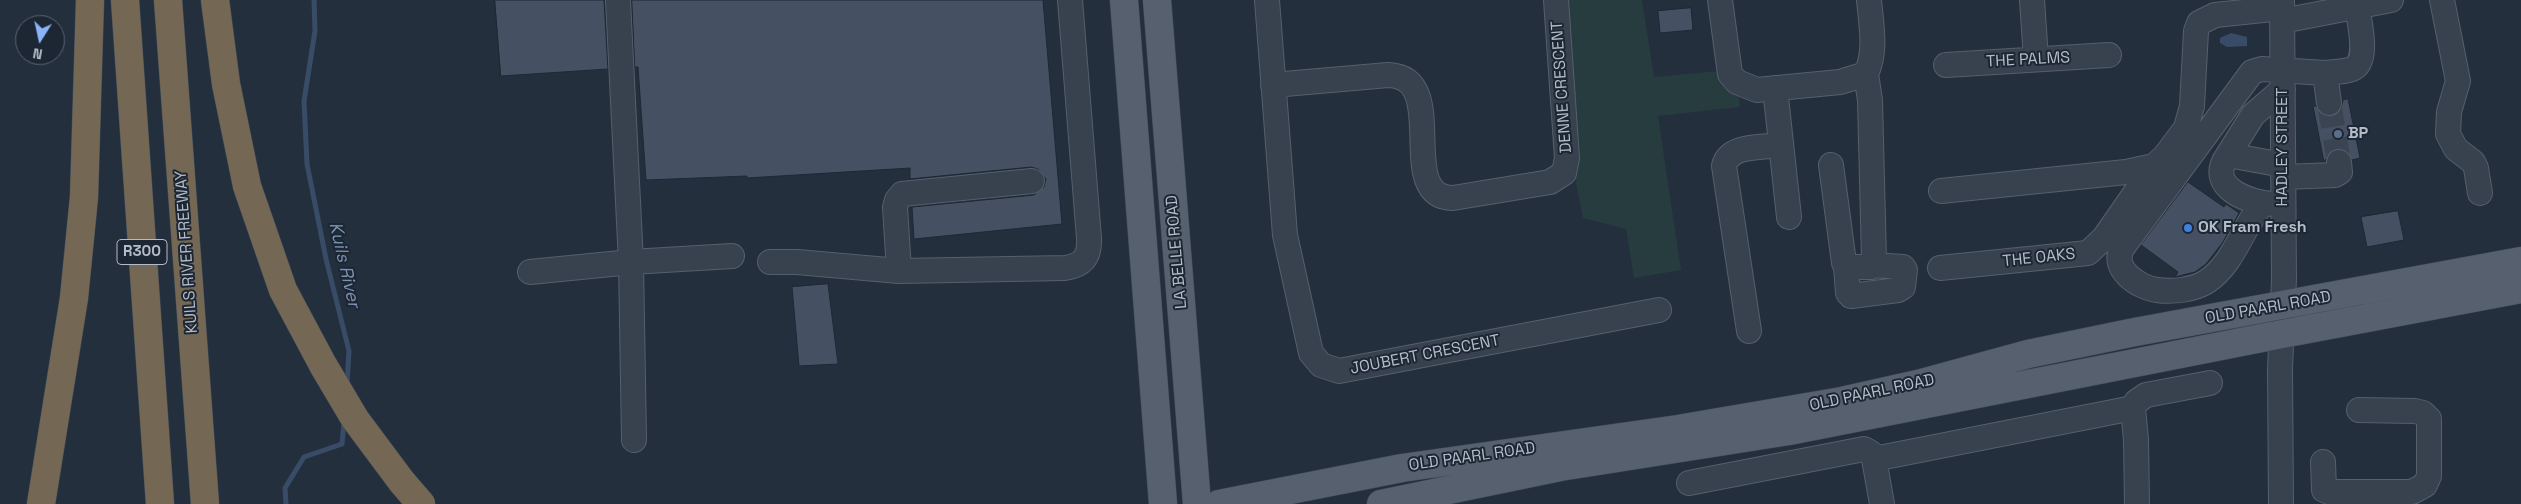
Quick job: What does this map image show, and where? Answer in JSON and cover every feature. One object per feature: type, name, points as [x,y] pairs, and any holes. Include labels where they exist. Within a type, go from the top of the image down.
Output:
[{"type":"highway","points":[[41,504],[74,298],[83,207],[90,0]]},
{"type":"highway","name":"R300","points":[[125,0],[160,504]]},
{"type":"highway","name":"KUILS RIVER FREEWAY","points":[[168,0],[205,504]]},
{"type":"highway","points":[[215,0],[226,84],[248,186],[283,290],[322,365],[355,419],[402,482],[421,504]]},
{"type":"main road","name":"LA BELLE ROAD","points":[[1124,0],[1163,504]]},
{"type":"main road","name":"LA BELLE ROAD","points":[[1157,0],[1197,504]]},
{"type":"main road","name":"OLD PAARL ROAD","points":[[1219,504],[1402,468],[1678,429],[1842,401],[2048,350],[2135,332],[2521,261]]},
{"type":"main road","name":"OLD PAARL ROAD","points":[[1381,504],[1560,467],[1789,431],[2521,289]]},
{"type":"street","points":[[618,0],[631,262],[634,440]]},
{"type":"street","points":[[770,262],[797,262],[900,271],[1065,268],[1079,264],[1087,257],[1090,251],[1070,0]]},
{"type":"street","name":"JOUBERT CRESCENT","points":[[1267,0],[1282,213],[1287,249],[1311,353],[1321,365],[1327,369],[1339,371],[1659,310]]},
{"type":"street","name":"DENNE CRESCENT","points":[[1273,86],[1382,76],[1401,77],[1410,81],[1418,94],[1426,178],[1435,194],[1444,198],[1453,198],[1550,182],[1564,173],[1568,158],[1556,0]]},
{"type":"street","points":[[1720,0],[1727,63],[1730,74],[1737,82],[1757,90],[1840,82],[1868,69]]},
{"type":"street","points":[[1870,0],[1873,42],[1868,69],[1874,264]]},
{"type":"street","points":[[2032,0],[2036,59]]},
{"type":"street","points":[[2282,10],[2357,6],[2391,0]]},
{"type":"street","points":[[2442,0],[2458,81],[2449,112],[2448,134],[2456,149],[2473,162],[2476,168],[2480,193]]},
{"type":"street","points":[[2283,80],[2253,115],[2228,155],[2221,171],[2224,184],[2239,194],[2273,204],[2217,274],[2193,288],[2156,290],[2124,273],[2121,267],[2120,256],[2123,247],[2252,72],[2262,69],[2283,80],[2352,69],[2360,61],[2363,53],[2357,6]]},
{"type":"street","name":"HADLEY STREET","points":[[2281,504],[2283,306],[2273,204],[2283,171],[2282,10]]},
{"type":"street","name":"THE OAKS","points":[[1940,268],[2088,253],[2104,238],[2154,166],[2180,137],[2190,118],[2196,31],[2199,23],[2203,19],[2215,15],[2282,10]]},
{"type":"street","name":"THE PALMS","points":[[1946,65],[2109,55]]},
{"type":"street","points":[[2325,73],[2330,103]]},
{"type":"street","points":[[1775,88],[1789,217]]},
{"type":"street","points":[[1749,331],[1724,166],[1727,158],[1735,151],[1781,145]]},
{"type":"street","points":[[2228,155],[2283,171],[2335,175],[2340,172],[2339,162]]},
{"type":"street","points":[[1831,165],[1838,231],[1846,268],[1848,293],[1851,296],[1898,290],[1903,287],[1905,270],[1903,267],[1874,264],[1871,267],[1846,268]]},
{"type":"street","points":[[1940,191],[2126,172],[2154,166]]},
{"type":"street","points":[[900,271],[895,207],[897,200],[902,194],[1032,181]]},
{"type":"street","points":[[530,272],[631,262],[732,256]]},
{"type":"street","points":[[2137,504],[2136,440],[2133,408],[2136,402],[2146,395],[2210,383]]},
{"type":"street","points":[[1874,459],[2133,408]]},
{"type":"street","points":[[2322,462],[2323,487],[2325,491],[2363,498],[2412,492],[2425,485],[2430,476],[2429,419],[2418,412],[2359,410]]},
{"type":"street","points":[[1689,484],[1864,449],[1871,453],[1874,459],[1882,504]]},
{"type":"green space","points":[[1561,0],[1642,0],[1654,77],[1720,71],[1738,91],[1740,107],[1658,116],[1681,270],[1634,278],[1626,229],[1583,218],[1573,169]]},
{"type":"water","points":[[2231,33],[2247,37],[2247,46],[2227,47],[2220,43],[2220,38]]},
{"type":"building","points":[[495,0],[604,0],[608,69],[501,76]]},
{"type":"building","points":[[632,0],[1043,0],[1062,224],[914,239],[912,207],[1034,195],[1044,187],[1046,179],[1038,169],[1031,167],[910,179],[910,168],[747,178],[747,176],[646,180],[638,67],[635,67]]},
{"type":"building","points":[[1691,8],[1693,30],[1660,33],[1658,11]]},
{"type":"building","points":[[2348,99],[2360,158],[2352,160],[2345,150],[2337,148],[2331,151],[2324,162],[2313,106],[2316,106],[2323,115],[2331,116],[2341,109],[2343,100]]},
{"type":"building","name":"OK Fram Fresh","points":[[2188,182],[2224,207],[2226,204],[2239,213],[2223,242],[2206,264],[2195,272],[2175,277],[2178,272],[2141,245]]},
{"type":"building","points":[[2398,211],[2404,240],[2367,247],[2361,217]]},
{"type":"building","points":[[828,284],[838,364],[799,366],[792,287]]},
{"type":"waterway","name":"Kuils River","points":[[314,0],[315,31],[304,101],[307,164],[326,259],[349,351],[347,384]]},
{"type":"waterway","name":"Kuils River","points":[[286,504],[285,488],[304,457],[342,444],[344,422]]},
{"type":"tunnel","points":[[2329,103],[2339,162]]},
{"type":"place","name":"BP","points":[[2338,134]]},
{"type":"place","name":"OK Fram Fresh","points":[[2188,228]]}]
